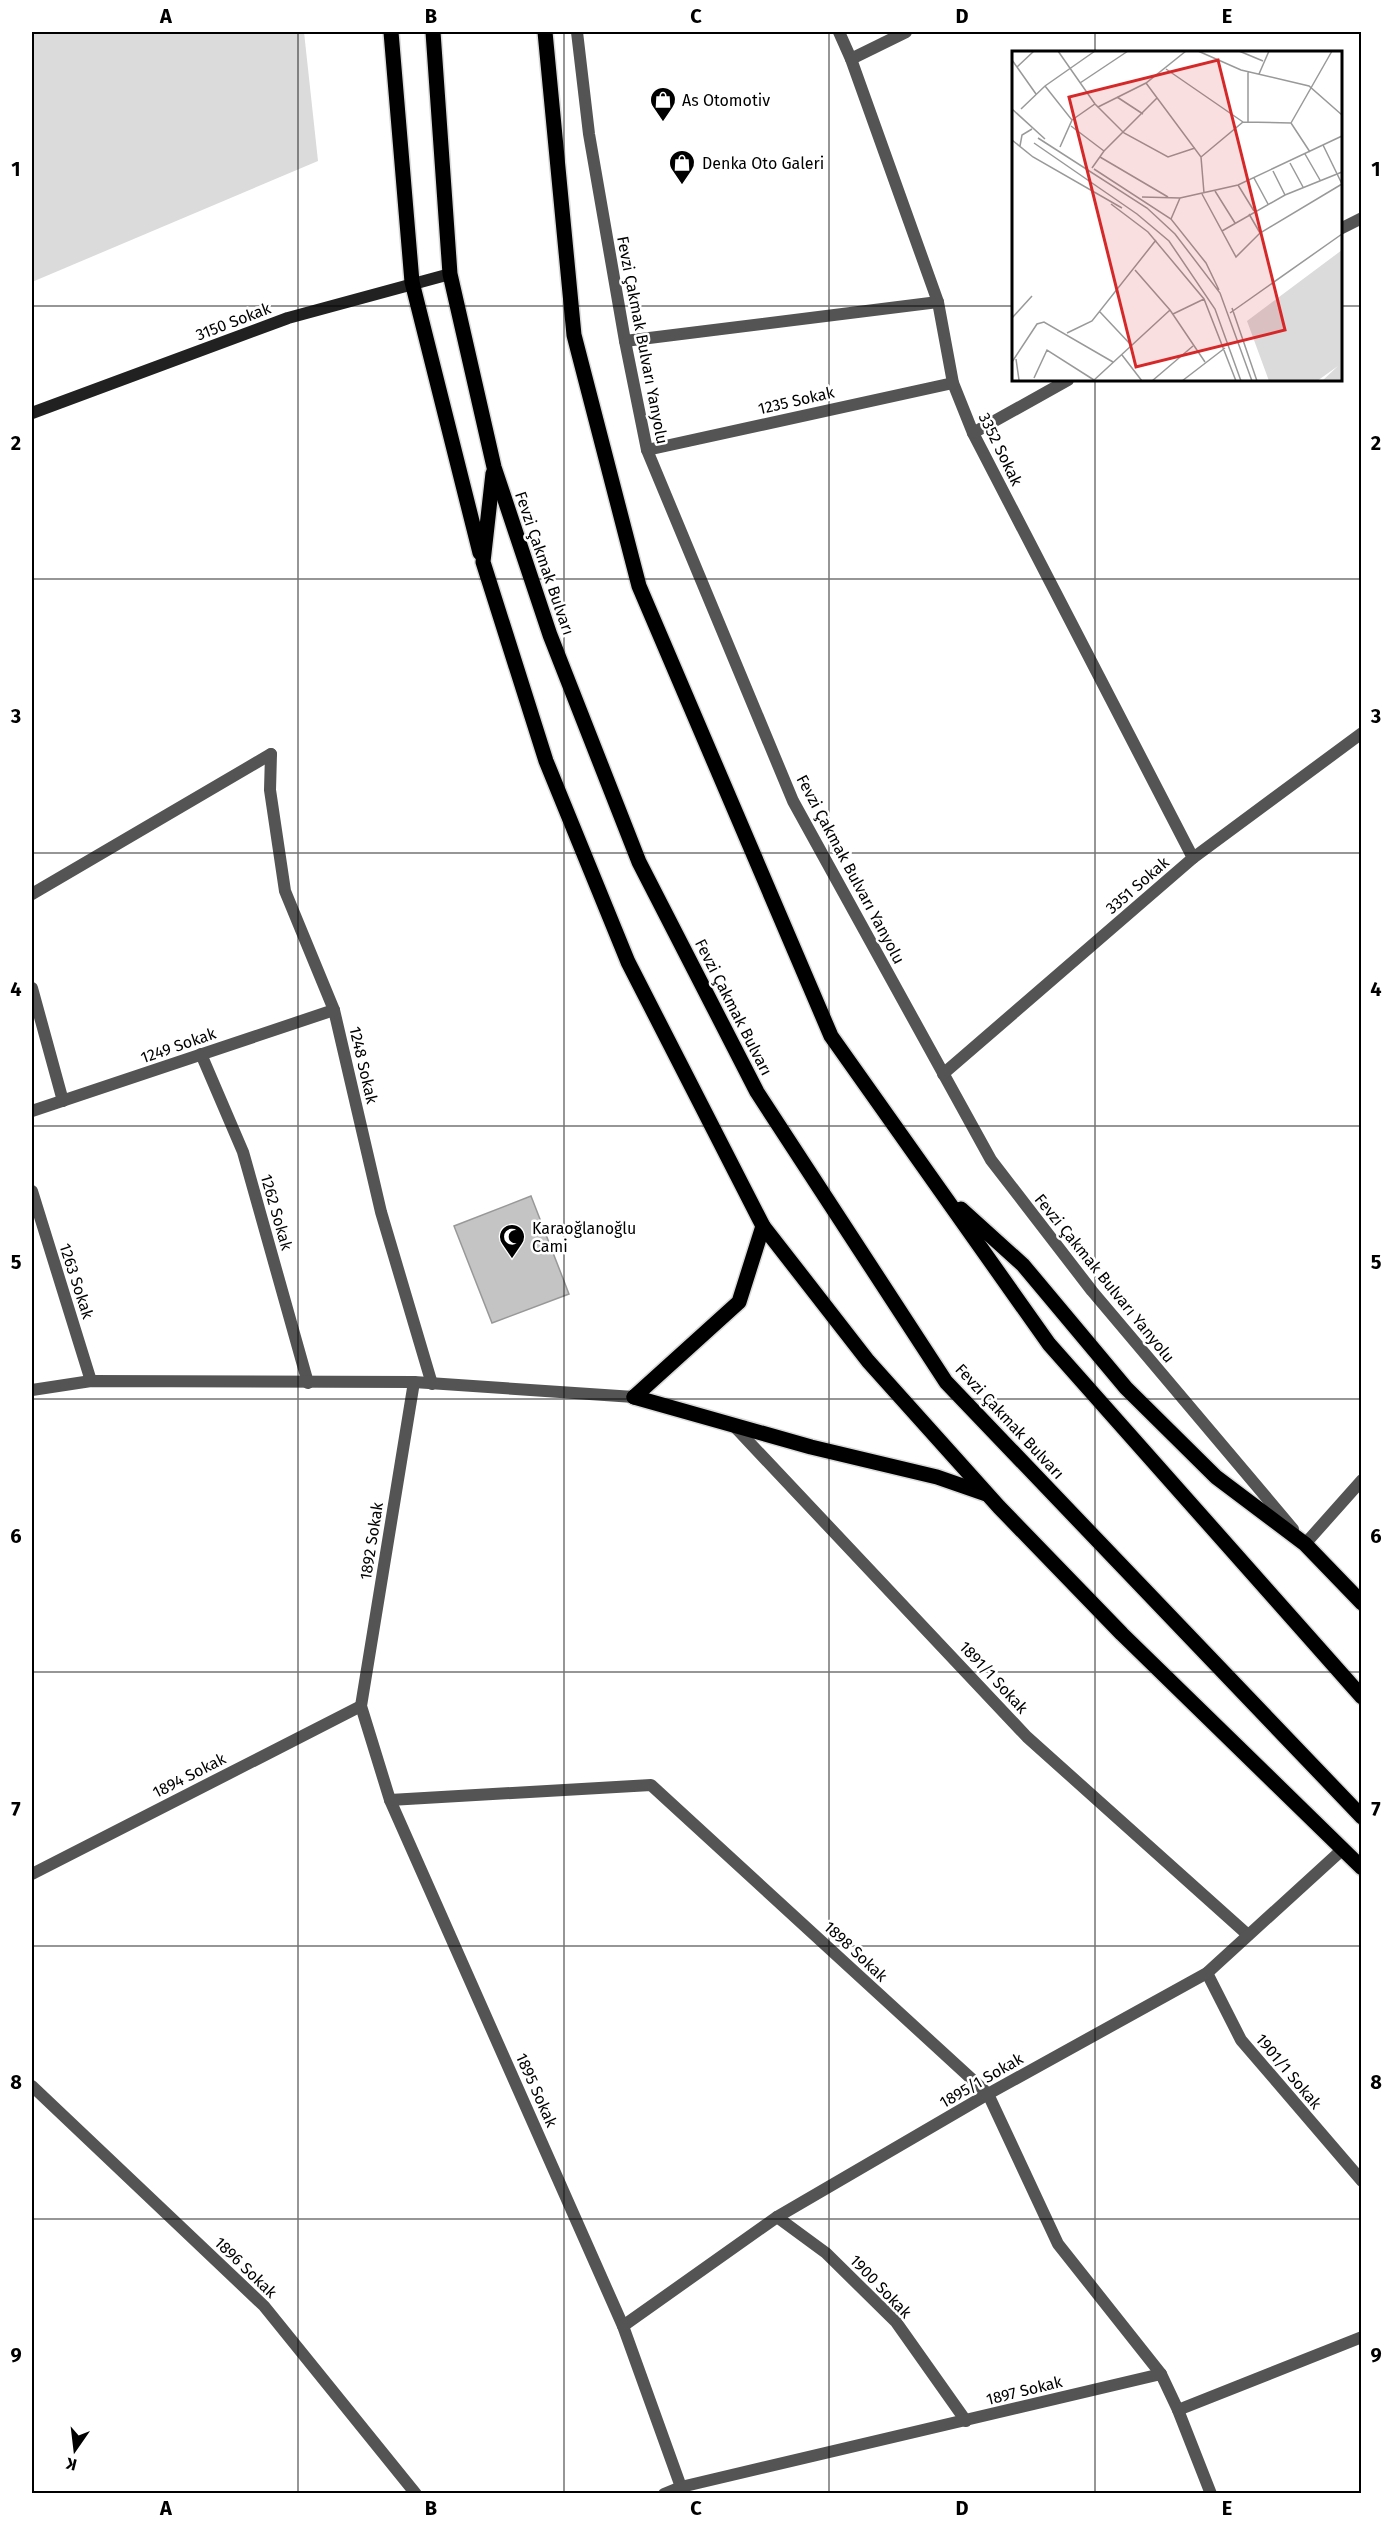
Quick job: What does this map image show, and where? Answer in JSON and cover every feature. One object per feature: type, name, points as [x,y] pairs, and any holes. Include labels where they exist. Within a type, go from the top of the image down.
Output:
[{"type":"main road","points":[[391,32],[412,282],[483,562],[546,761],[628,962],[763,1226],[868,1361],[988,1495],[1122,1634],[1362,1868]]},
{"type":"main road","name":"Fevzi Çakmak Bulvarı","points":[[433,32],[450,274],[494,467],[550,635],[639,862],[757,1092],[946,1382],[1362,1817]]},
{"type":"main road","points":[[545,32],[574,335],[639,586],[831,1036],[1049,1344],[1362,1697]]},
{"type":"main road","name":"3150 Sokak","points":[[32,413],[288,318],[412,282],[450,274]]},
{"type":"main road","points":[[483,562],[494,467]]},
{"type":"main road","points":[[941,1191],[1023,1265],[1126,1388],[1216,1477],[1305,1544],[1362,1603]]},
{"type":"main road","points":[[634,1398],[739,1302],[763,1226]]},
{"type":"main road","points":[[634,1398],[811,1447],[937,1477],[988,1495]]},
{"type":"street","name":"Fevzi Çakmak Bulvarı Yanyolu","points":[[578,32],[589,134],[647,450],[793,801],[991,1160],[1092,1291],[1305,1544]]},
{"type":"street","name":"3352 Sokak","points":[[839,32],[851,59],[938,302],[953,382],[973,433],[1193,858]]},
{"type":"street","points":[[851,59],[906,32]]},
{"type":"street","points":[[1342,228],[1362,218]]},
{"type":"street","points":[[625,340],[938,302]]},
{"type":"street","points":[[973,433],[1066,381]]},
{"type":"street","name":"1235 Sokak","points":[[647,450],[953,382]]},
{"type":"street","name":"3351 Sokak","points":[[943,1074],[1193,858],[1362,733]]},
{"type":"street","name":"1248 Sokak","points":[[32,894],[271,754],[270,789],[285,891],[334,1010],[381,1212],[432,1384]]},
{"type":"street","points":[[32,988],[63,1101]]},
{"type":"street","name":"1249 Sokak","points":[[32,1111],[334,1010]]},
{"type":"street","name":"1262 Sokak","points":[[201,1054],[243,1152],[308,1383]]},
{"type":"street","name":"1263 Sokak","points":[[32,1191],[91,1381]]},
{"type":"street","points":[[32,1390],[91,1381],[414,1382],[634,1398]]},
{"type":"street","name":"1892 Sokak","points":[[361,1706],[414,1382]]},
{"type":"street","name":"1891/1 Sokak","points":[[732,1425],[1028,1737],[1248,1935]]},
{"type":"street","points":[[1305,1544],[1362,1480]]},
{"type":"street","name":"1895 Sokak","points":[[361,1706],[390,1800],[623,2326],[681,2487]]},
{"type":"street","name":"1894 Sokak","points":[[32,1874],[361,1706]]},
{"type":"street","name":"1898 Sokak","points":[[390,1800],[651,1785],[988,2094],[1058,2244],[1161,2374]]},
{"type":"street","name":"1895/1 Sokak","points":[[623,2326],[777,2217],[988,2094],[1207,1973],[1343,1849]]},
{"type":"street","name":"1901/1 Sokak","points":[[1207,1973],[1241,2040],[1362,2181]]},
{"type":"street","name":"1896 Sokak","points":[[32,2086],[264,2306],[416,2493]]},
{"type":"street","name":"1900 Sokak","points":[[777,2217],[826,2253],[896,2322],[966,2421]]},
{"type":"street","points":[[1178,2410],[1362,2337]]},
{"type":"street","points":[[1161,2374],[1211,2493]]},
{"type":"street","name":"1897 Sokak","points":[[664,2493],[681,2487],[1161,2374]]},
{"type":"shaded area","points":[[32,32],[304,32],[318,161],[32,282]]},
{"type":"building","name":"Karaoğlanoğlu Cami","points":[[531,1196],[569,1294],[492,1323],[454,1226]]},
{"type":"place","name":"As Otomotiv","points":[[663,123]]},
{"type":"place","name":"Denka Oto Galeri","points":[[682,186]]},
{"type":"place","name":"Karaoğlanoğlu Cami","points":[[512,1260]]}]
